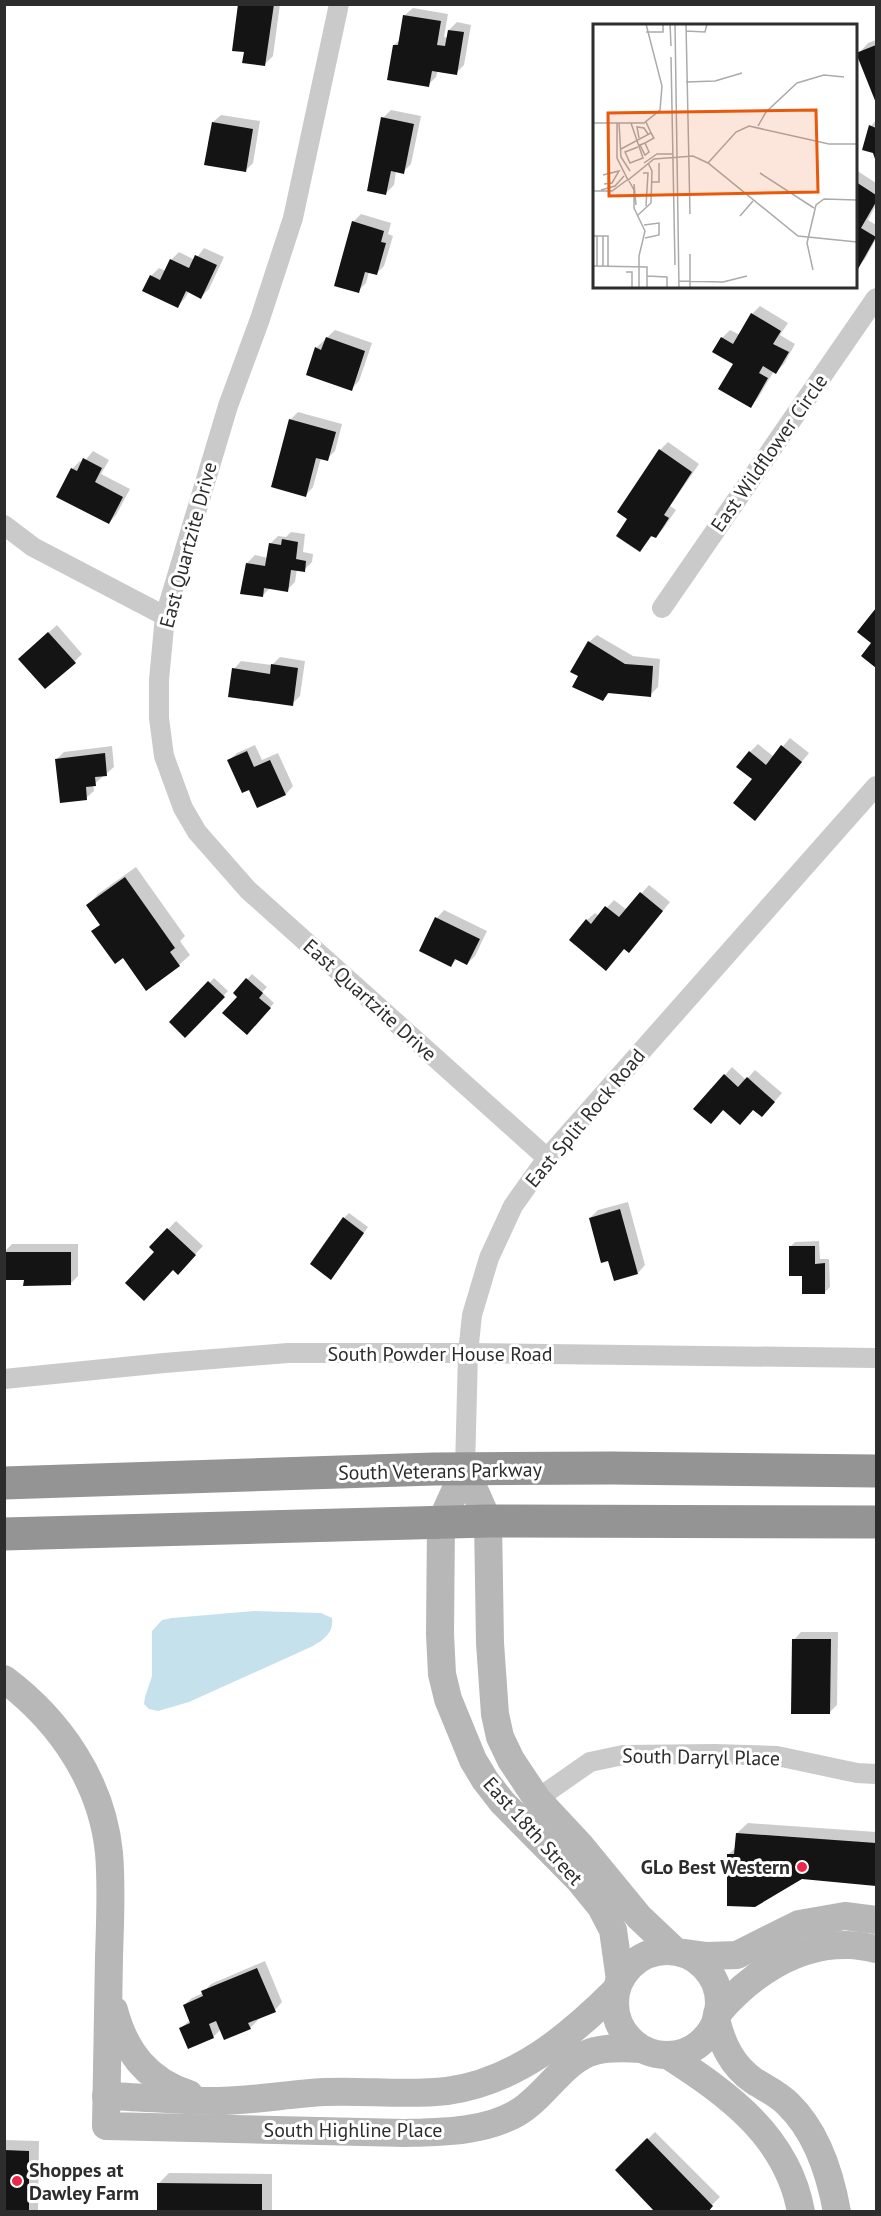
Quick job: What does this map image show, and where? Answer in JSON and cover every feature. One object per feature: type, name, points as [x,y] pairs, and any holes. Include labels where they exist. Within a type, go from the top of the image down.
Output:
[{"type":"highway","name":"South Veterans Parkway","points":[[4,1483],[465,1469],[876,1471]]},
{"type":"highway","points":[[4,1534],[488,1521],[876,1522]]},
{"type":"street","name":"East Quartzite Drive","points":[[339,4],[293,218],[260,320],[228,406],[165,616],[159,680],[159,718],[164,756],[183,808],[197,832],[248,890],[547,1158]]},
{"type":"street","name":"East Wildflower Circle","points":[[662,608],[876,298]]},
{"type":"street","points":[[4,525],[33,547],[165,616]]},
{"type":"street","name":"East Split Rock Road","points":[[488,1521],[465,1469],[468,1353],[472,1315],[489,1258],[513,1206],[547,1158],[876,786]]},
{"type":"street","name":"South Powder House Road","points":[[4,1379],[288,1353],[876,1358]]},
{"type":"street","name":"East 18th Street","points":[[465,1469],[441,1522],[441,1656],[448,1699],[473,1760],[502,1802],[579,1880],[601,1907],[613,1929],[618,1985],[614,2005],[617,2019],[625,2034],[641,2049]]},
{"type":"street","name":"East 18th Street","points":[[488,1521],[489,1643],[495,1714],[500,1737],[511,1760],[537,1799],[579,1844],[639,1917],[680,1952],[708,1970],[716,1984],[719,2000],[716,2017],[728,2054],[737,2067],[786,2102],[800,2117],[813,2138],[824,2163],[833,2188],[837,2211]]},
{"type":"street","name":"South Highline Place","points":[[4,1679],[41,1710],[58,1730],[91,1784],[106,1830],[109,1854],[106,2126],[405,2133],[455,2130],[474,2127],[515,2114],[544,2092],[565,2069],[594,2051],[641,2049]]},
{"type":"street","name":"South Darryl Place","points":[[537,1799],[590,1762],[623,1755],[777,1756],[856,1773],[876,1774]]},
{"type":"street","points":[[618,1985],[629,1967],[642,1957],[657,1952],[722,1957],[737,1955],[750,1951],[777,1934],[799,1924],[845,1916],[876,1920]]},
{"type":"street","points":[[669,2056],[683,2053],[696,2046],[706,2036],[716,2017],[732,1996],[750,1980],[772,1966],[817,1948],[848,1945],[876,1948]]},
{"type":"street","points":[[109,1977],[112,2002],[121,2033],[138,2062],[160,2082],[176,2090],[215,2101]]},
{"type":"street","name":"South Highline Place","points":[[106,2096],[215,2101],[327,2092],[447,2091],[482,2083],[518,2068],[587,2020],[618,1985]]},
{"type":"street","points":[[641,2049],[669,2056],[722,2091],[744,2111],[780,2152],[801,2211]]},
{"type":"water","points":[[254,1611],[321,1613],[332,1618],[332,1627],[325,1638],[313,1646],[189,1702],[158,1711],[149,1709],[144,1704],[152,1676],[152,1631],[162,1620]]},
{"type":"building","points":[[238,4],[274,4],[265,66],[242,63],[244,52],[232,51]]},
{"type":"building","points":[[403,15],[441,21],[437,45],[445,46],[448,30],[464,32],[457,75],[432,71],[429,87],[387,80],[393,45],[398,45]]},
{"type":"building","points":[[876,45],[876,103],[857,56],[857,53]]},
{"type":"building","points":[[381,117],[414,124],[404,174],[391,171],[386,195],[367,191]]},
{"type":"building","points":[[212,122],[253,129],[246,172],[204,165]]},
{"type":"building","points":[[869,125],[876,128],[876,162],[873,153],[862,150]]},
{"type":"building","points":[[857,183],[876,195],[876,202],[861,228],[876,237],[858,269]]},
{"type":"building","points":[[352,221],[384,231],[381,242],[386,243],[377,275],[365,272],[359,293],[334,286]]},
{"type":"building","points":[[195,255],[217,265],[201,299],[186,291],[178,308],[142,291],[150,275],[160,280],[170,259],[189,268]]},
{"type":"building","points":[[751,313],[781,331],[773,344],[789,352],[776,374],[763,366],[759,373],[768,378],[751,408],[718,389],[733,364],[712,352],[721,337],[733,344]]},
{"type":"building","points":[[326,337],[365,351],[352,391],[306,375],[315,347],[321,350]]},
{"type":"building","points":[[289,419],[336,432],[328,461],[316,458],[306,497],[271,487]]},
{"type":"building","points":[[659,449],[692,472],[664,515],[669,518],[656,538],[651,536],[640,552],[616,536],[627,519],[617,512]]},
{"type":"building","points":[[83,458],[102,468],[95,482],[123,497],[109,524],[56,497],[71,468],[77,471]]},
{"type":"building","points":[[282,539],[298,542],[296,559],[306,561],[305,572],[291,570],[288,592],[264,588],[263,597],[240,594],[246,563],[265,566],[269,543],[281,545]]},
{"type":"building","points":[[876,608],[876,668],[861,656],[871,643],[857,632]]},
{"type":"building","points":[[48,632],[76,663],[45,689],[18,659]]},
{"type":"building","points":[[588,641],[625,664],[653,666],[651,697],[608,693],[603,701],[572,687],[578,676],[570,672]]},
{"type":"building","points":[[271,664],[298,668],[293,706],[228,697],[232,668],[270,674]]},
{"type":"building","points":[[781,745],[802,762],[755,821],[733,803],[752,779],[736,767],[749,751],[766,765]]},
{"type":"building","points":[[247,751],[254,767],[270,760],[286,795],[257,808],[249,790],[242,793],[227,760]]},
{"type":"building","points":[[105,753],[107,776],[95,777],[96,786],[86,787],[87,800],[60,803],[55,759]]},
{"type":"building","points":[[125,877],[175,948],[170,952],[180,966],[146,991],[123,958],[115,964],[91,931],[100,925],[86,905]]},
{"type":"building","points":[[640,892],[663,911],[629,953],[624,949],[606,971],[569,940],[586,919],[591,924],[605,906],[619,917]]},
{"type":"building","points":[[435,917],[480,939],[467,965],[455,959],[451,967],[419,951]]},
{"type":"building","points":[[246,978],[263,993],[259,998],[271,1008],[247,1035],[222,1013],[237,997],[233,993]]},
{"type":"building","points":[[208,981],[225,997],[185,1038],[169,1022]]},
{"type":"building","points":[[724,1074],[738,1087],[747,1077],[775,1102],[762,1117],[753,1110],[740,1125],[723,1110],[711,1124],[693,1109]]},
{"type":"building","points":[[620,1209],[638,1274],[614,1281],[608,1261],[601,1263],[589,1218]]},
{"type":"building","points":[[343,1217],[364,1233],[331,1280],[310,1264]]},
{"type":"building","points":[[167,1228],[196,1255],[178,1275],[173,1270],[144,1301],[125,1283],[154,1252],[149,1247]]},
{"type":"building","points":[[789,1246],[815,1246],[815,1264],[825,1263],[825,1294],[802,1294],[802,1276],[789,1276]]},
{"type":"building","points":[[4,1252],[71,1252],[71,1285],[23,1286],[24,1280],[4,1280]]},
{"type":"building","points":[[792,1639],[831,1639],[830,1714],[791,1714]]},
{"type":"building","name":"GLo Best Western","points":[[736,1833],[876,1843],[876,1886],[802,1879],[755,1907],[727,1906],[727,1854],[734,1854]]},
{"type":"building","points":[[257,1968],[276,2012],[248,2023],[251,2029],[224,2040],[216,2021],[209,2024],[214,2038],[188,2049],[179,2028],[190,2023],[183,2005],[203,1996],[201,1991]]},
{"type":"building","points":[[647,2138],[713,2206],[708,2212],[655,2212],[615,2170]]},
{"type":"building","name":"Shoppes at Dawley Farm","points":[[4,2150],[29,2151],[29,2212],[4,2212]]},
{"type":"building","points":[[157,2183],[262,2184],[262,2212],[157,2212]]},
{"type":"place","name":"GLo Best Western","points":[[802,1867]]},
{"type":"place","name":"Shoppes at Dawley Farm","points":[[17,2181]]}]
